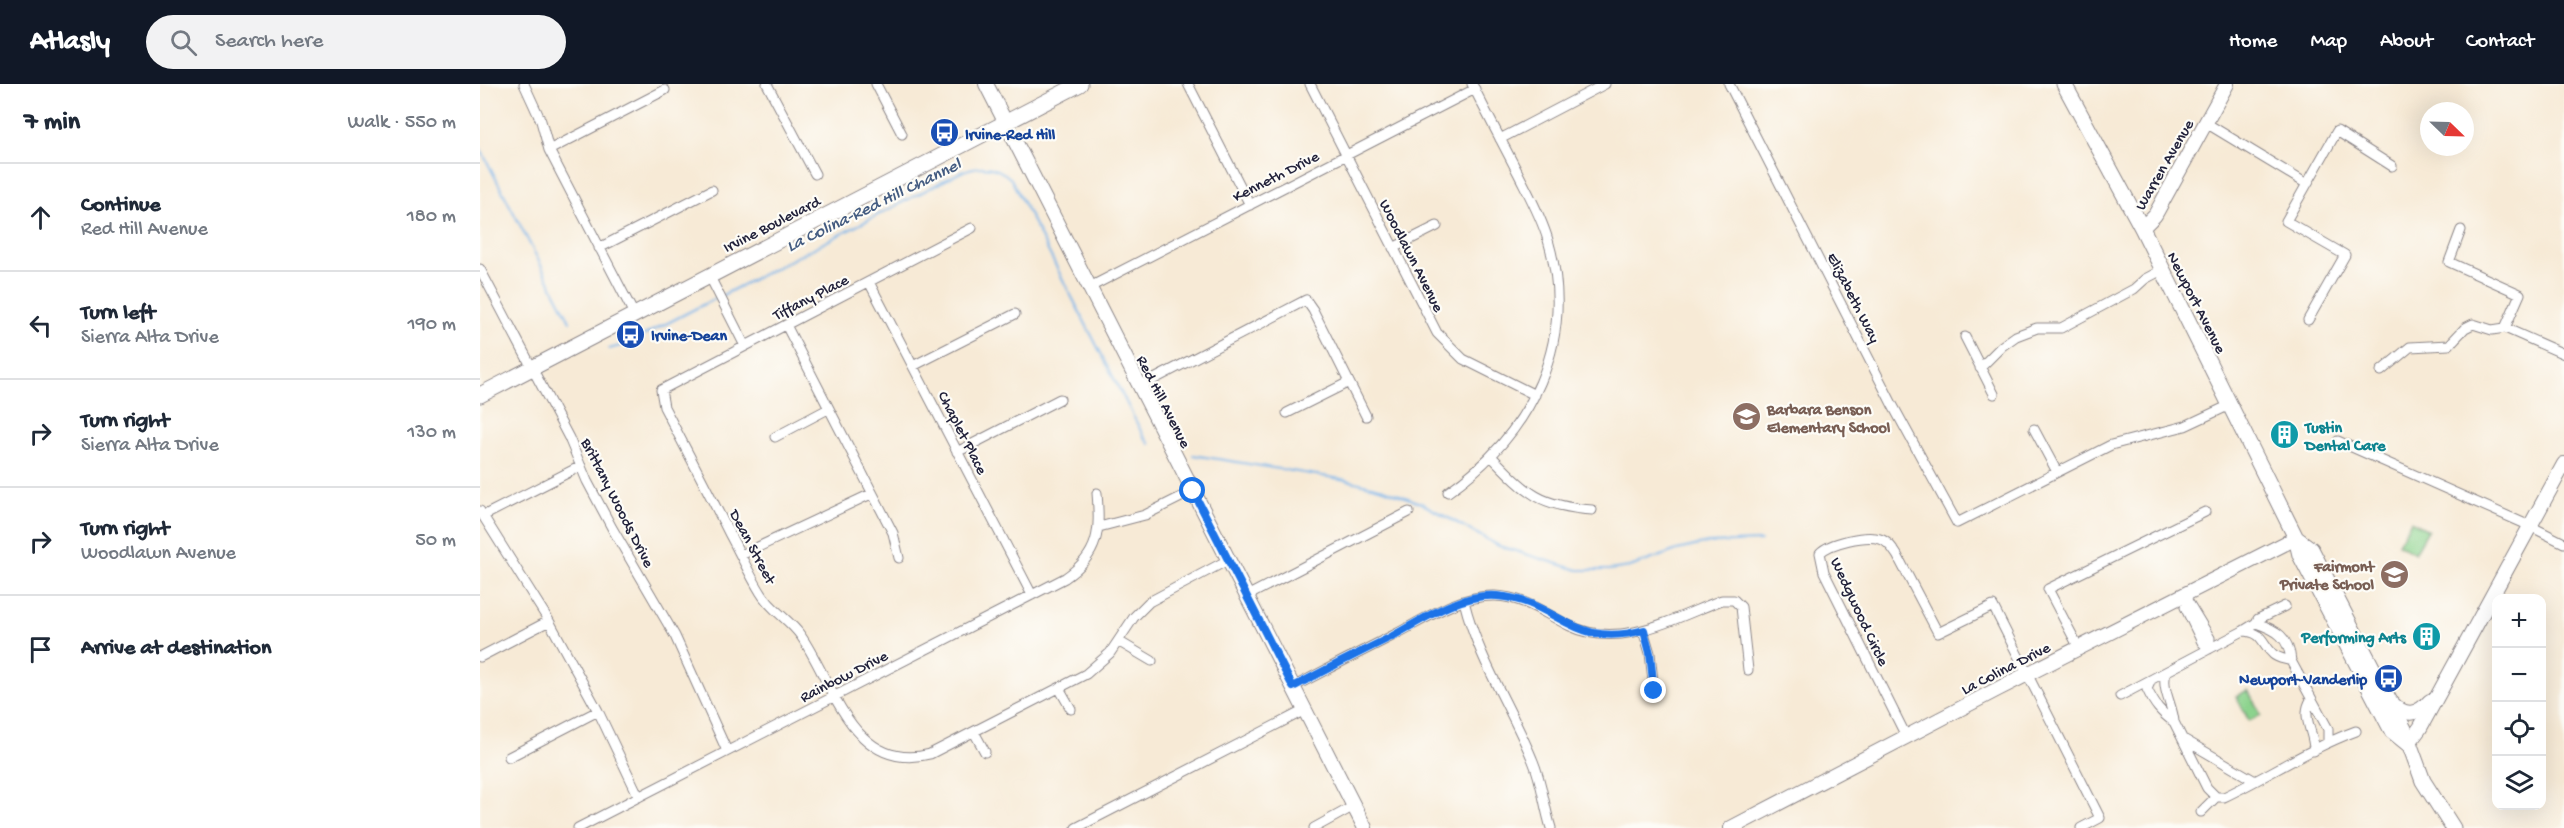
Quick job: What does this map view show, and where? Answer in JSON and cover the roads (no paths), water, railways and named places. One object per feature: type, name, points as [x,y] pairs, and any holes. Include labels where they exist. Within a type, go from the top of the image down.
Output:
[{"type":"main road","name":"Irvine Boulevard","points":[[480,394],[1080,84]]},
{"type":"main road","name":"Newport Avenue","points":[[2064,84],[2142,228],[2296,538],[2300,555],[2392,731],[2408,744]]},
{"type":"main road","name":"Newport Avenue","points":[[2296,538],[2311,549],[2391,702],[2404,729],[2423,781],[2453,828]]},
{"type":"street","points":[[525,84],[541,121],[549,150],[634,314]]},
{"type":"street","points":[[767,84],[815,174]]},
{"type":"street","points":[[876,84],[902,134]]},
{"type":"street","name":"Red Hill Avenue","points":[[986,84],[1365,828]]},
{"type":"street","points":[[1188,84],[1250,205]]},
{"type":"street","name":"Woodlawn Avenue","points":[[1310,84],[1429,321],[1445,344],[1463,359],[1483,371],[1535,395]]},
{"type":"street","points":[[1500,139],[1605,84]]},
{"type":"street","name":"Elizabeth Way","points":[[1729,84],[1892,404],[1957,523],[2057,472]]},
{"type":"street","name":"Warren Avenue","points":[[2142,228],[2155,215],[2227,84]]},
{"type":"street","points":[[1448,492],[1470,477],[1492,457],[1518,426],[1535,395],[1549,359],[1555,322],[1553,259],[1537,211],[1473,87]]},
{"type":"street","name":"Kenneth Drive","points":[[1088,288],[1473,87]]},
{"type":"street","points":[[549,150],[665,90]]},
{"type":"street","points":[[2206,123],[2307,184]]},
{"type":"street","points":[[2308,320],[2345,255],[2286,221],[2337,131],[2392,166]]},
{"type":"street","points":[[599,248],[712,190]]},
{"type":"street","points":[[1393,248],[1437,226]]},
{"type":"street","name":"Tiffany Place","points":[[661,390],[972,228]]},
{"type":"street","points":[[2461,230],[2449,262],[2520,294],[2505,328]]},
{"type":"street","name":"Brittany Woods Drive","points":[[480,269],[532,367],[612,528],[675,636],[728,752]]},
{"type":"street","points":[[1980,368],[2002,346],[2016,336],[2037,328],[2061,328],[2134,290],[2145,279],[2162,270]]},
{"type":"street","points":[[710,275],[745,346]]},
{"type":"street","name":"Chaplet Place","points":[[869,282],[1032,595]]},
{"type":"street","points":[[1139,387],[1306,300],[1366,416]]},
{"type":"street","points":[[913,366],[1015,314]]},
{"type":"street","points":[[2381,371],[2410,346],[2449,345],[2464,328],[2472,324],[2492,330],[2505,328],[2564,354]]},
{"type":"street","points":[[786,325],[893,533],[899,558]]},
{"type":"street","points":[[1965,337],[1994,394]]},
{"type":"street","points":[[1287,413],[1348,382]]},
{"type":"street","name":"Dean Street","points":[[661,390],[664,407],[762,595],[800,634],[845,717],[860,734],[875,746],[903,757],[923,756],[974,732]]},
{"type":"street","points":[[957,452],[1059,399]]},
{"type":"street","points":[[2034,429],[2057,472],[2111,445],[2185,426],[2230,405]]},
{"type":"street","points":[[775,437],[828,409]]},
{"type":"street","points":[[2338,441],[2564,543]]},
{"type":"street","points":[[1492,457],[1524,488],[1542,500],[1567,508],[1592,510]]},
{"type":"street","points":[[2408,744],[2420,728],[2564,464]]},
{"type":"street","points":[[581,466],[481,514],[549,621],[598,711],[639,796]]},
{"type":"street","points":[[1099,527],[1145,515],[1193,491]]},
{"type":"street","name":"Rainbow Drive","points":[[578,828],[1075,571],[1092,551],[1099,527],[1097,493]]},
{"type":"street","points":[[741,555],[871,494]]},
{"type":"street","points":[[2079,648],[2048,588],[2205,512]]},
{"type":"street","points":[[1247,596],[1409,513]]},
{"type":"street","name":"Wedgwood Circle","points":[[1906,736],[1824,572],[1820,553],[1825,548],[1865,538],[1880,538],[1889,544],[1938,633],[1993,606],[2028,674]]},
{"type":"street","name":"La Colina Drive","points":[[1731,828],[1906,736],[2296,538]]},
{"type":"street","points":[[985,752],[974,732],[1059,688],[1099,664],[1134,617],[1149,602],[1228,560]]},
{"type":"street","points":[[1293,687],[1449,606],[1495,596],[1534,605],[1578,630],[1598,635],[1616,636],[1644,630],[1722,600],[1734,600],[1741,607],[1748,670]]},
{"type":"street","points":[[2182,597],[2182,603],[2202,642],[2209,648]]},
{"type":"street","points":[[1464,601],[1479,651],[1535,765],[1551,828]]},
{"type":"street","points":[[2120,696],[2243,631],[2256,623],[2258,619],[2285,606]]},
{"type":"street","points":[[2270,628],[2273,611]]},
{"type":"street","points":[[480,657],[549,621]]},
{"type":"street","points":[[2256,623],[2280,634],[2289,650],[2291,661],[2328,729],[2328,741]]},
{"type":"street","points":[[1644,630],[1650,653],[1654,691]]},
{"type":"street","points":[[2243,631],[2251,632],[2261,638],[2274,655],[2291,661]]},
{"type":"street","points":[[1118,640],[1152,661]]},
{"type":"street","points":[[2166,672],[2164,684],[2174,723],[2207,788],[2216,797],[2224,798],[2314,751],[2328,741],[2356,731]]},
{"type":"street","points":[[2028,674],[2100,818],[2081,828]]},
{"type":"street","points":[[2151,680],[2147,689],[2152,699],[2159,710],[2174,723]]},
{"type":"street","points":[[1059,688],[1071,709]]},
{"type":"street","points":[[2391,702],[2404,713],[2413,714],[2422,710],[2438,693]]},
{"type":"street","points":[[2311,700],[2307,706],[2306,717],[2314,737],[2314,751]]},
{"type":"street","points":[[1076,828],[1305,710]]},
{"type":"street","points":[[509,757],[598,711]]},
{"type":"street","points":[[2183,738],[2256,781]]},
{"type":"street","points":[[2201,812],[2216,797]]},
{"type":"street","points":[[1314,828],[1354,806]]},
{"type":"waterway","name":"La Colina-Red Hill Channel","points":[[480,148],[570,321]]},
{"type":"waterway","name":"La Colina-Red Hill Channel","points":[[721,296],[959,173],[980,167],[999,170],[1011,179],[1144,437],[1150,444]]},
{"type":"waterway","name":"La Colina-Red Hill Channel","points":[[609,349],[627,344],[716,298]]},
{"type":"waterway","name":"La Colina-Red Hill Channel","points":[[1193,455],[1347,480],[1384,489],[1421,503],[1499,546],[1578,570],[1630,567],[1677,550],[1708,543],[1761,541]]},
{"type":"place","name":"Irvine-Red Hill","points":[[944,133]]},
{"type":"place","name":"Irvine-Dean","points":[[630,334]]},
{"type":"place","name":"Barbara Benson Elementary School","points":[[1746,417]]},
{"type":"place","name":"Tustin Dental Care","points":[[2284,435]]},
{"type":"place","name":"Fairmont Private School","points":[[2395,574]]},
{"type":"place","name":"Performing Arts","points":[[2427,636]]},
{"type":"place","name":"Newport-Vanderlip","points":[[2388,678]]}]
